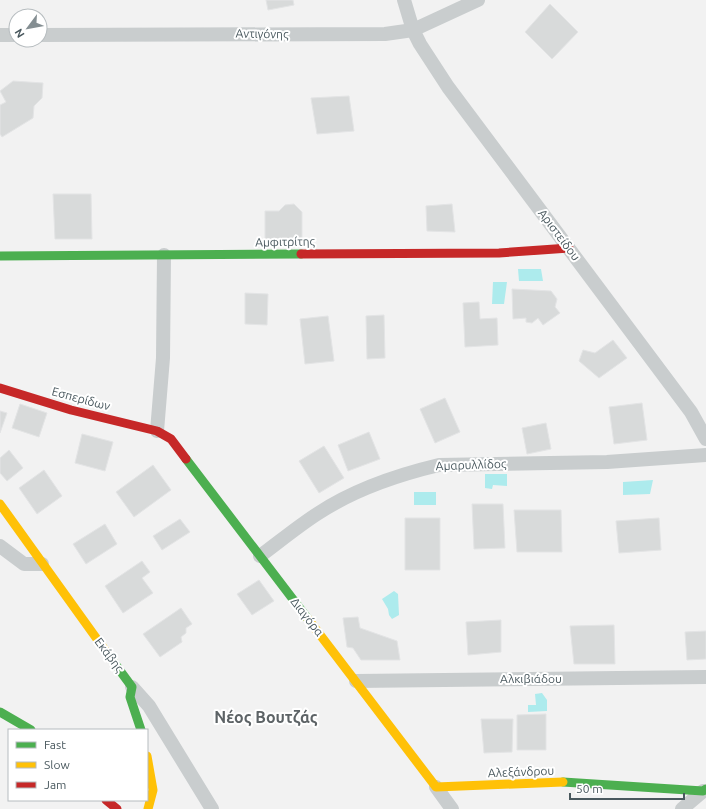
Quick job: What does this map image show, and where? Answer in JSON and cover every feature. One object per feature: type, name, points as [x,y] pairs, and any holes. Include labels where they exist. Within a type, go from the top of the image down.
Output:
[{"type":"street","name":"Αριστείδου","points":[[404,0],[413,30],[448,87],[691,412],[706,439]]},
{"type":"street","name":"Αντιγόνης","points":[[48,35],[252,33],[374,35],[413,30],[478,0]]},
{"type":"street","name":"Αμφιτρίτης","points":[[0,256],[499,253],[569,248]]},
{"type":"street","points":[[157,431],[163,358],[164,255]]},
{"type":"street","name":"Εσπερίδων","points":[[0,388],[71,410],[157,431]]},
{"type":"street","name":"Διαγόρα","points":[[157,431],[177,445],[452,809]]},
{"type":"street","name":"Αμαρυλλίδος","points":[[260,556],[317,514],[343,500],[388,480],[439,465],[608,462],[706,455]]},
{"type":"street","name":"Εκάβης","points":[[0,504],[42,564],[132,686],[149,706],[212,809]]},
{"type":"street","points":[[0,546],[24,564],[42,564]]},
{"type":"street","name":"Αλκιβιάδου","points":[[356,681],[706,677]]},
{"type":"street","points":[[132,686],[130,697],[141,729]]},
{"type":"street","points":[[0,712],[29,729]]},
{"type":"street","points":[[148,762],[153,790],[152,800],[148,809]]},
{"type":"street","name":"Αλεξάνδρου","points":[[436,787],[566,782],[705,790]]},
{"type":"street","points":[[682,809],[705,790]]},
{"type":"street","points":[[107,801],[117,809]]},
{"type":"water","points":[[518,269],[541,269],[543,281],[519,281]]},
{"type":"water","points":[[493,282],[507,282],[504,304],[492,304]]},
{"type":"water","points":[[485,474],[507,474],[507,486],[493,485],[492,489],[485,488]]},
{"type":"water","points":[[653,480],[650,494],[623,495],[623,482]]},
{"type":"water","points":[[414,492],[436,492],[436,505],[414,505]]},
{"type":"water","points":[[394,591],[398,594],[399,615],[392,619],[382,599]]},
{"type":"water","points":[[542,693],[547,700],[547,711],[528,712],[528,705],[536,705],[535,694]]},
{"type":"building","points":[[266,0],[293,0],[294,5],[268,10]]},
{"type":"building","points":[[550,4],[578,32],[552,59],[525,32]]},
{"type":"building","points":[[13,81],[43,83],[42,98],[34,106],[33,118],[2,137],[0,134],[0,105],[6,102],[0,91]]},
{"type":"building","points":[[349,96],[354,131],[317,134],[311,98]]},
{"type":"building","points":[[53,194],[91,194],[92,239],[55,239]]},
{"type":"building","points":[[294,204],[302,212],[302,242],[265,243],[265,211],[279,211],[285,205]]},
{"type":"building","points":[[452,204],[455,232],[427,231],[426,206]]},
{"type":"building","points":[[512,289],[551,291],[557,299],[555,307],[560,313],[543,325],[538,318],[532,323],[526,322],[526,318],[513,319]]},
{"type":"building","points":[[245,293],[268,294],[267,325],[245,324]]},
{"type":"building","points":[[479,302],[480,319],[497,318],[498,345],[465,347],[463,303]]},
{"type":"building","points":[[384,315],[385,358],[367,359],[366,316]]},
{"type":"building","points":[[328,316],[334,361],[305,364],[300,319]]},
{"type":"building","points":[[613,340],[627,358],[599,378],[579,361],[583,350],[595,353]]},
{"type":"building","points":[[445,398],[460,432],[435,443],[420,409]]},
{"type":"building","points":[[642,403],[647,440],[614,444],[609,407]]},
{"type":"building","points":[[20,404],[47,413],[39,437],[12,428]]},
{"type":"building","points":[[0,411],[7,413],[0,433]]},
{"type":"building","points":[[546,423],[551,449],[527,454],[522,428]]},
{"type":"building","points":[[369,432],[380,459],[348,471],[338,445]]},
{"type":"building","points":[[82,434],[113,442],[105,471],[75,463]]},
{"type":"building","points":[[324,446],[344,478],[319,493],[299,461]]},
{"type":"building","points":[[9,450],[23,468],[7,481],[0,473],[0,458]]},
{"type":"building","points":[[153,465],[171,490],[134,517],[116,492]]},
{"type":"building","points":[[44,470],[62,496],[37,514],[19,488]]},
{"type":"building","points":[[472,504],[503,504],[505,548],[474,549]]},
{"type":"building","points":[[514,510],[561,510],[562,552],[517,552]]},
{"type":"building","points":[[405,518],[440,518],[440,570],[405,570]]},
{"type":"building","points":[[659,518],[661,550],[619,553],[616,521]]},
{"type":"building","points":[[180,519],[190,532],[162,550],[153,536]]},
{"type":"building","points":[[105,524],[117,544],[86,564],[73,544]]},
{"type":"building","points":[[142,561],[150,572],[142,578],[153,593],[123,613],[105,586]]},
{"type":"building","points":[[259,580],[274,601],[252,615],[237,594]]},
{"type":"building","points":[[181,608],[192,624],[186,628],[186,633],[181,637],[182,642],[160,657],[143,634]]},
{"type":"building","points":[[358,617],[360,628],[397,641],[400,660],[361,660],[353,648],[347,647],[343,618]]},
{"type":"building","points":[[501,620],[501,652],[468,655],[466,622]]},
{"type":"building","points":[[614,625],[615,664],[574,664],[570,626]]},
{"type":"building","points":[[706,631],[706,659],[687,660],[685,632]]},
{"type":"building","points":[[546,714],[546,750],[517,750],[517,715]]},
{"type":"building","points":[[481,719],[513,719],[512,752],[484,753]]},
{"type":"traffic: fast","points":[[0,256],[301,254]]},
{"type":"traffic: fast","points":[[186,459],[308,619]]},
{"type":"traffic: fast","points":[[107,653],[132,687],[130,697],[141,729]]},
{"type":"traffic: fast","points":[[0,712],[29,729]]},
{"type":"traffic: fast","points":[[563,782],[703,791],[706,789]]},
{"type":"traffic: slow","points":[[0,504],[107,653]]},
{"type":"traffic: slow","points":[[308,619],[436,787],[563,782]]},
{"type":"traffic: slow","points":[[148,762],[153,790],[148,809]]},
{"type":"traffic: jam","points":[[301,254],[499,253],[569,248]]},
{"type":"traffic: jam","points":[[0,388],[71,410],[157,431],[171,439],[186,459]]},
{"type":"traffic: jam","points":[[107,801],[117,809]]},
{"type":"district","name":"Νέος Βουτζάς","points":[[266,717]]}]
